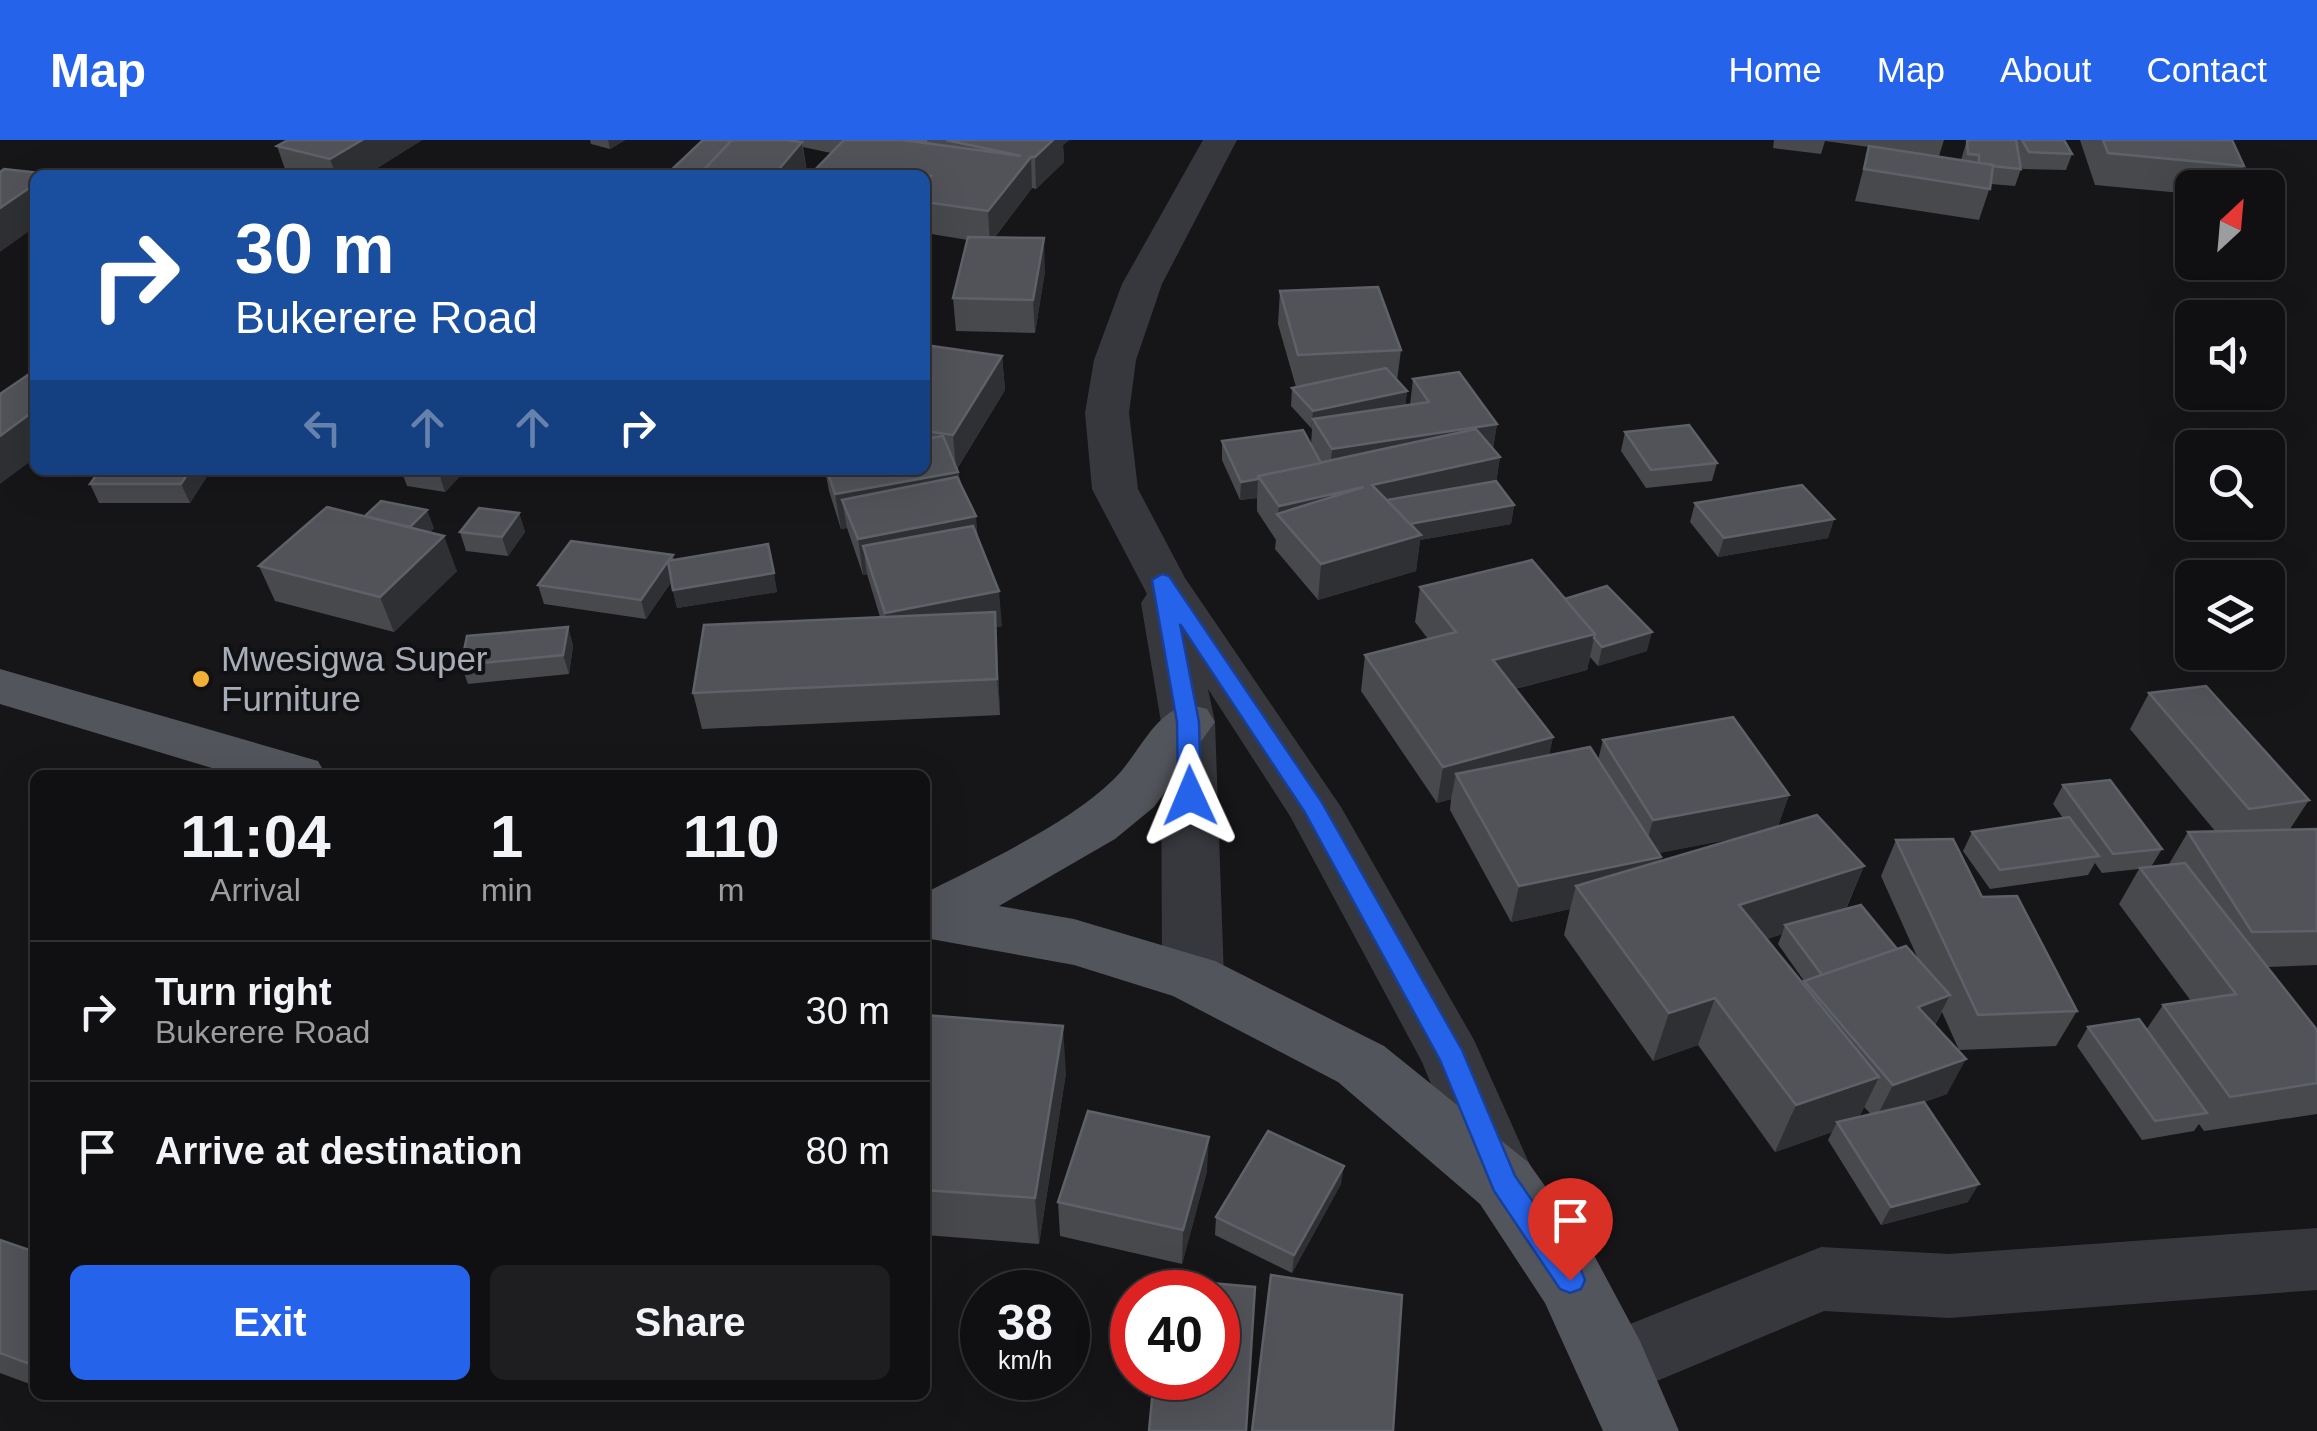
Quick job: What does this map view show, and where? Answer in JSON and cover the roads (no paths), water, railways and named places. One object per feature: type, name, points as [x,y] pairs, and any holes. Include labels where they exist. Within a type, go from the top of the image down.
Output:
[{"type":"main road","points":[[5,694],[281,770]]},
{"type":"main road","points":[[930,915],[1095,825],[1134,792],[1188,722]]},
{"type":"main road","points":[[930,916],[1074,942],[1192,978],[1361,1064],[1504,1183],[1570,1280],[1614,1365],[1641,1431]]},
{"type":"street","points":[[1220,140],[1142,284],[1115,360],[1107,413],[1115,488],[1162,580],[1313,807],[1452,1058],[1504,1183]]},
{"type":"street","points":[[1162,580],[1188,722],[1192,978]]},
{"type":"street","points":[[1614,1365],[1822,1279],[1949,1286],[2317,1259]]},
{"type":"place","name":"Mwesigwa Super Furniture","points":[[201,679]]}]
